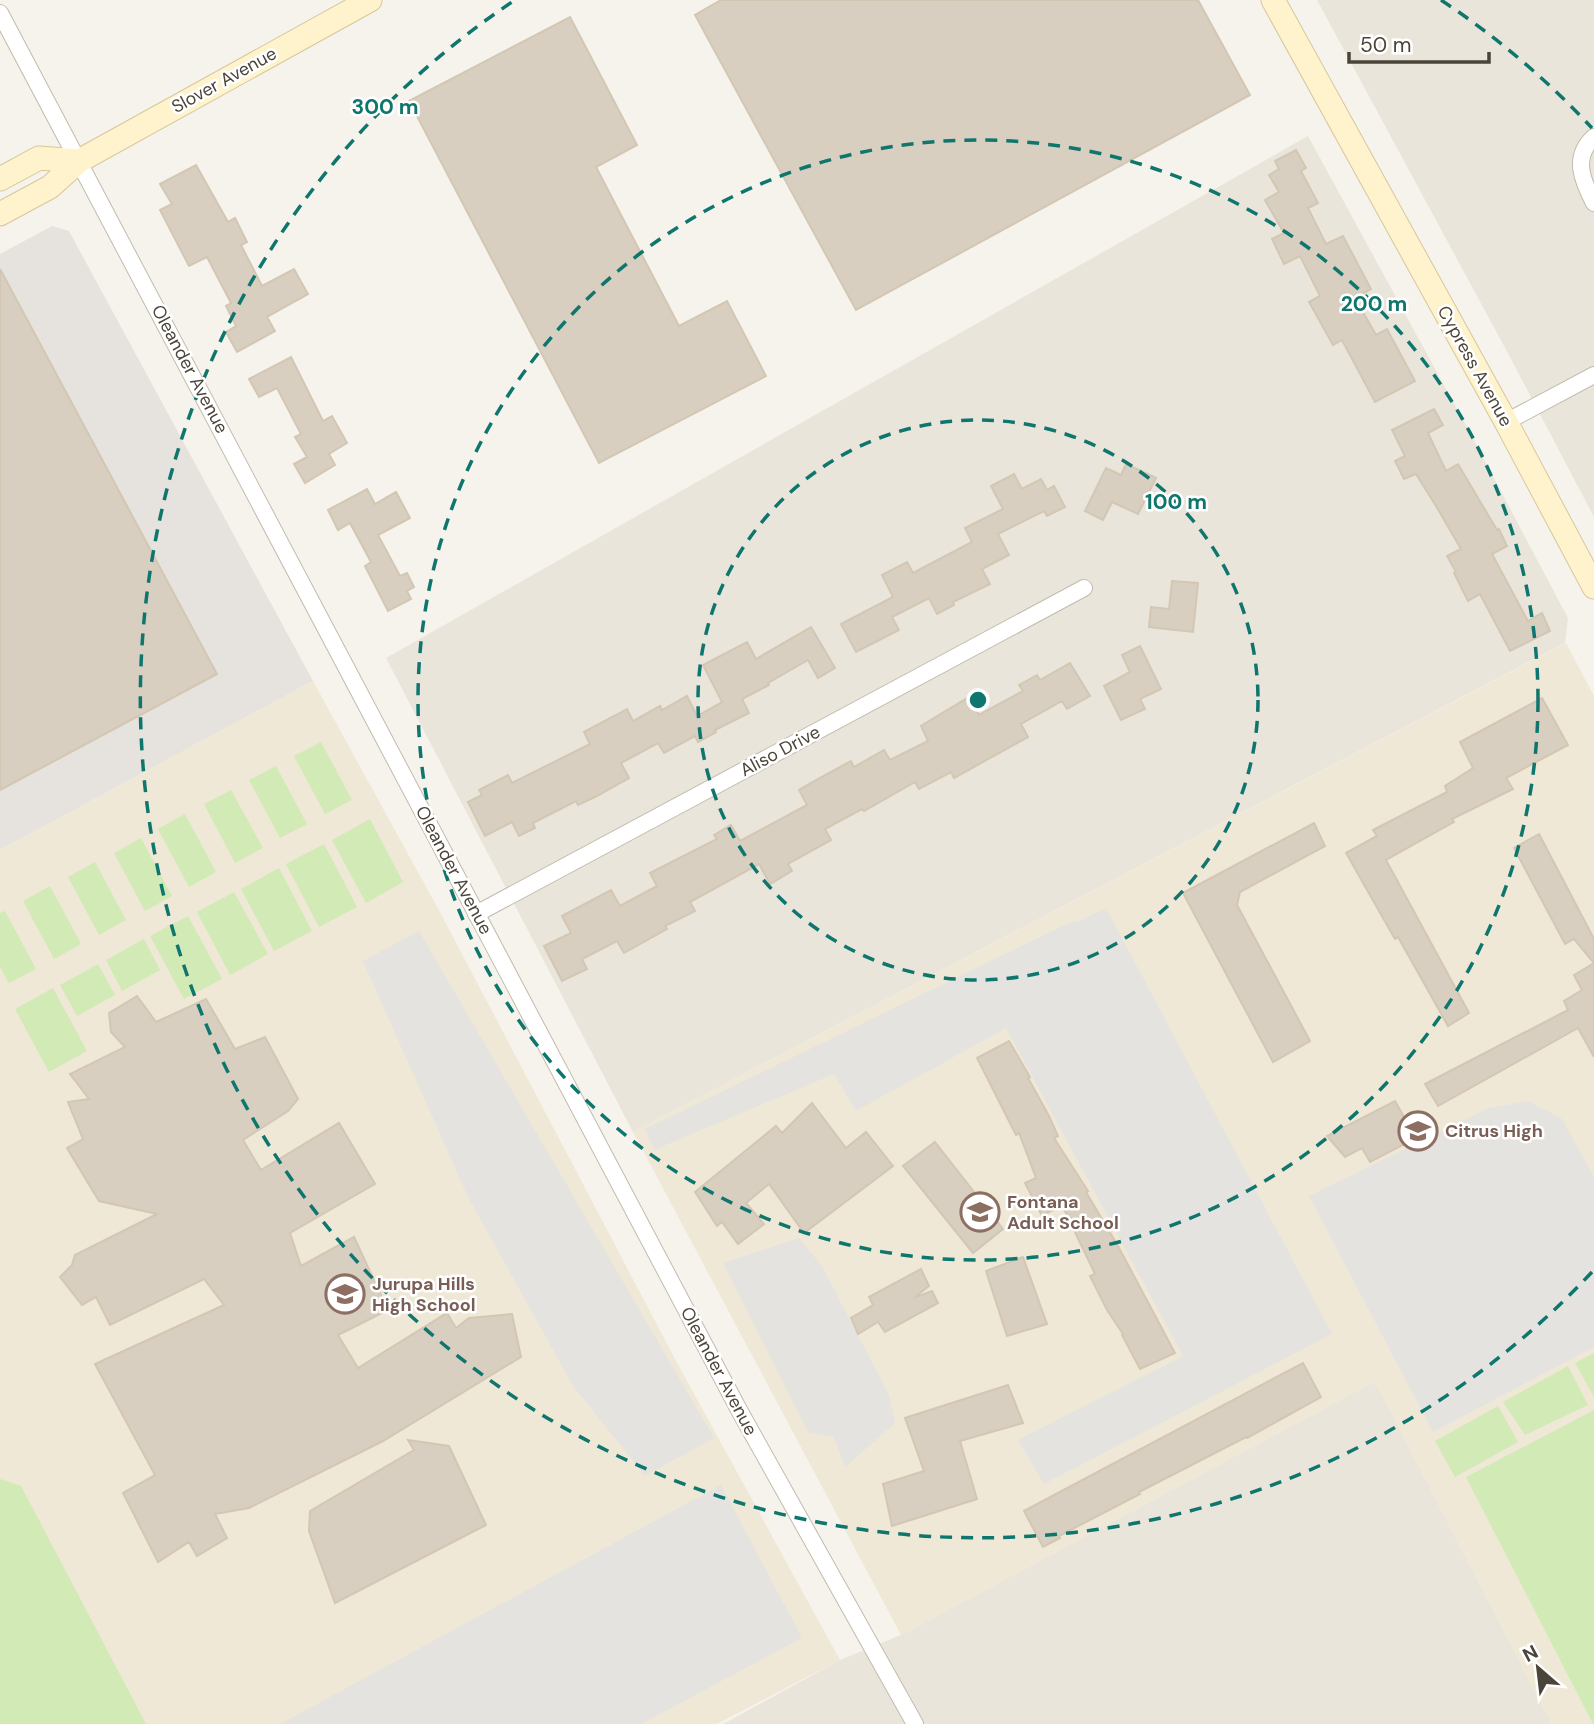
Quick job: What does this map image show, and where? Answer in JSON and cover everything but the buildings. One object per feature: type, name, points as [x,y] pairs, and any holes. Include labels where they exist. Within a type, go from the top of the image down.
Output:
[{"type":"street","name":"Slover Avenue","points":[[0,214],[50,187],[79,161],[370,0]]},
{"type":"street","name":"Cypress Avenue","points":[[1272,0],[1506,422],[1594,587]]},
{"type":"street","name":"Oleander Avenue","points":[[0,13],[739,1410],[915,1724]]},
{"type":"street","points":[[1594,137],[1582,152],[1580,169],[1594,203]]},
{"type":"street","points":[[0,178],[39,158],[79,161]]},
{"type":"street","points":[[1506,422],[1594,375]]},
{"type":"street","name":"Aliso Drive","points":[[476,914],[1084,588]]},
{"type":"shaded area","points":[[1317,0],[1594,0],[1594,517],[1511,359]]},
{"type":"shaded area","points":[[1308,136],[1568,618],[1565,643],[633,1132],[386,658]]},
{"type":"shaded area","points":[[52,226],[69,231],[313,681],[0,850],[0,254]]},
{"type":"shaded area","points":[[1566,643],[1594,696],[1594,1724],[1552,1724],[1375,1381],[901,1635],[633,1132]]},
{"type":"shaded area","name":"Jurupa Hills High School","points":[[313,681],[441,914],[675,1359],[840,1660],[717,1724],[0,1724],[0,850]]},
{"type":"shaded area","points":[[1106,908],[1332,1334],[1044,1484],[1018,1440],[1183,1356],[1006,1028],[856,1111],[834,1074],[654,1150],[645,1129],[1071,922]]},
{"type":"shaded area","points":[[419,931],[714,1438],[645,1476],[573,1386],[468,1197],[363,961]]},
{"type":"shaded area","points":[[1528,1101],[1562,1119],[1594,1177],[1594,1347],[1433,1432],[1309,1196],[1489,1108]]},
{"type":"shaded area","points":[[799,1238],[822,1266],[889,1395],[895,1423],[845,1467],[834,1437],[808,1432],[723,1263]]},
{"type":"shaded area","points":[[1375,1381],[1552,1724],[723,1724],[840,1660],[901,1635]]},
{"type":"shaded area","points":[[721,1485],[802,1638],[641,1724],[280,1724]]},
{"type":"green space","points":[[321,742],[352,800],[325,814],[294,756]]},
{"type":"green space","points":[[276,766],[307,824],[280,838],[249,780]]},
{"type":"green space","points":[[231,790],[263,848],[235,863],[204,804]]},
{"type":"green space","points":[[185,814],[216,872],[189,887],[158,829]]},
{"type":"green space","points":[[370,819],[403,882],[366,903],[332,840]]},
{"type":"green space","points":[[141,838],[172,896],[145,911],[114,853]]},
{"type":"green space","points":[[324,844],[357,907],[319,927],[286,864]]},
{"type":"green space","points":[[95,862],[126,920],[99,935],[68,877]]},
{"type":"green space","points":[[279,868],[312,931],[274,951],[241,889]]},
{"type":"green space","points":[[50,886],[81,944],[54,959],[23,901]]},
{"type":"green space","points":[[234,892],[268,954],[230,975],[197,912]]},
{"type":"green space","points":[[5,911],[36,969],[9,983],[0,967],[0,913]]},
{"type":"green space","points":[[188,916],[222,979],[184,999],[150,936]]},
{"type":"green space","points":[[144,939],[160,970],[122,991],[106,960]]},
{"type":"green space","points":[[98,964],[115,995],[77,1016],[60,985]]},
{"type":"green space","points":[[53,988],[87,1051],[49,1072],[15,1009]]},
{"type":"green space","points":[[1594,1353],[1594,1397],[1575,1363]]},
{"type":"green space","points":[[1568,1366],[1588,1405],[1525,1435],[1503,1402]]},
{"type":"green space","points":[[1498,1406],[1518,1442],[1455,1477],[1435,1441]]},
{"type":"green space","points":[[1594,1410],[1594,1724],[1593,1724],[1466,1477]]},
{"type":"green space","points":[[0,1479],[21,1486],[146,1724],[0,1724]]},
{"type":"place","name":"Citrus High","points":[[1418,1131]]},
{"type":"place","name":"Fontana Adult School","points":[[980,1212]]},
{"type":"place","name":"Jurupa Hills High School","points":[[345,1294]]}]
